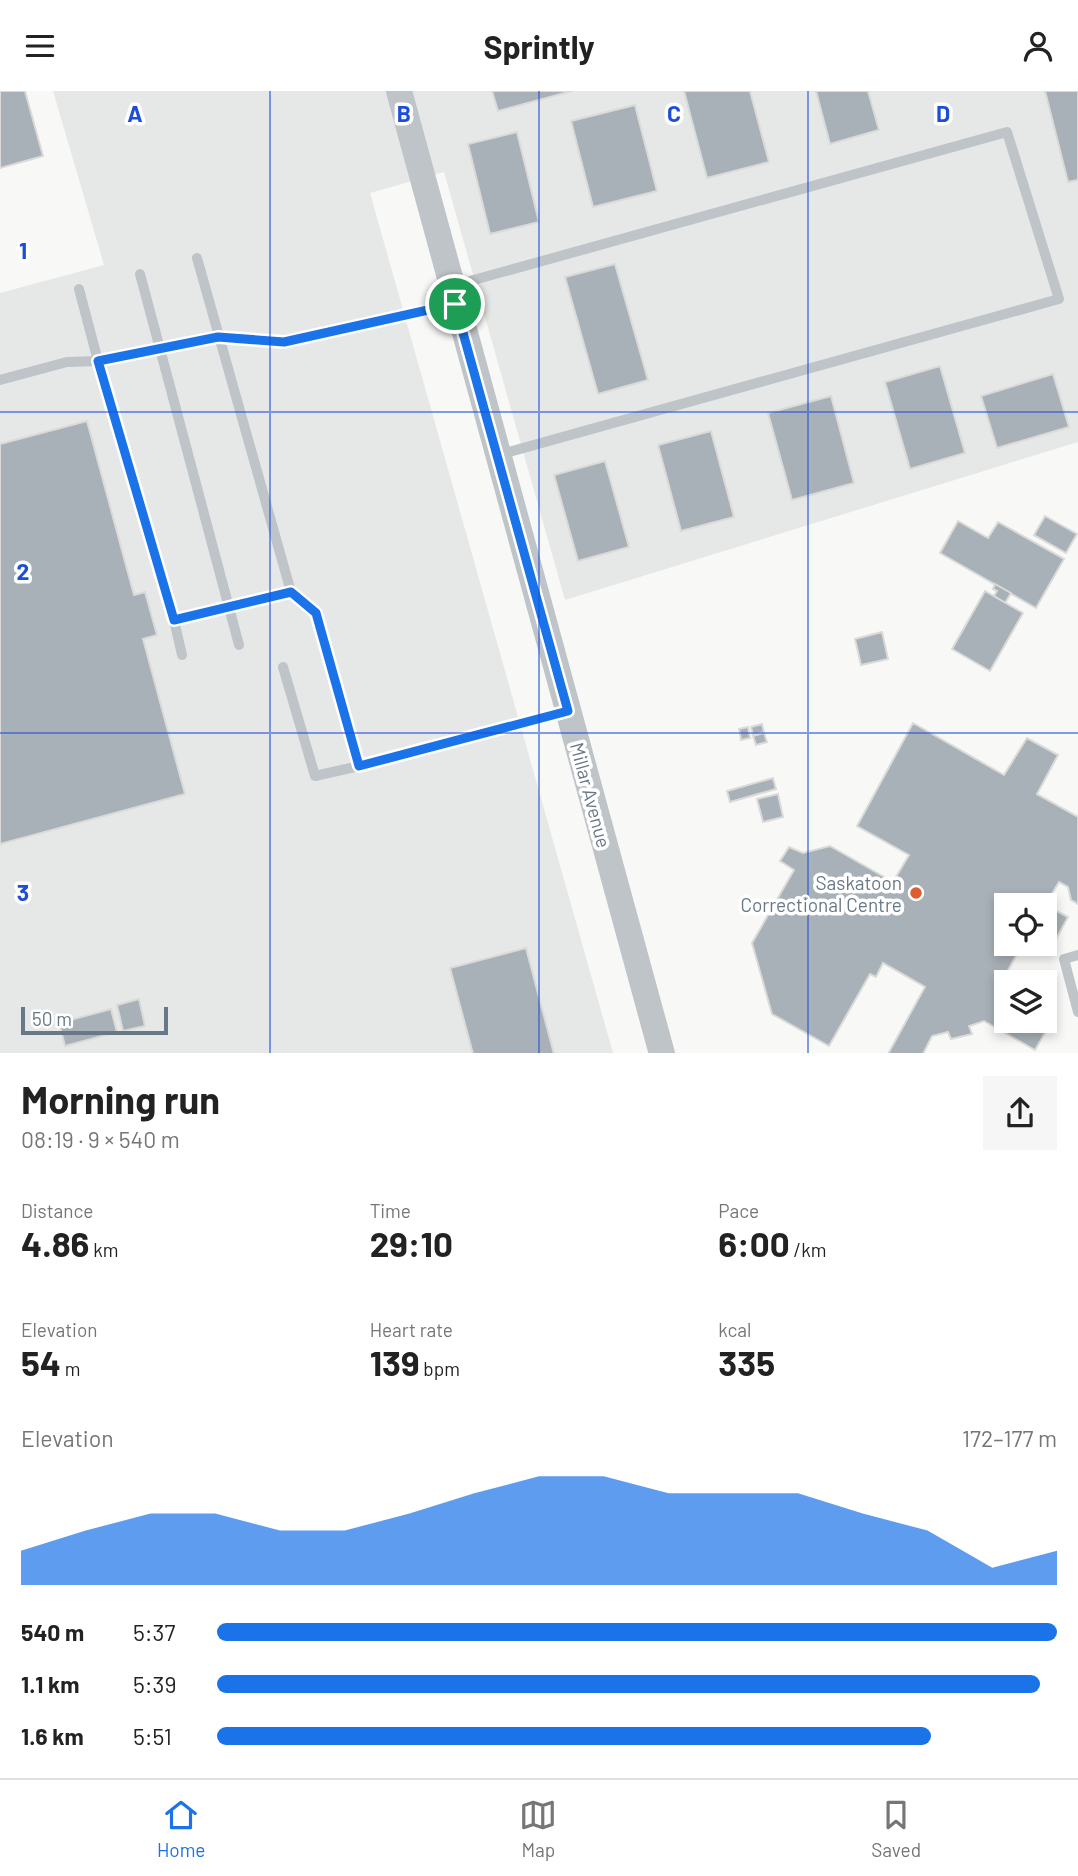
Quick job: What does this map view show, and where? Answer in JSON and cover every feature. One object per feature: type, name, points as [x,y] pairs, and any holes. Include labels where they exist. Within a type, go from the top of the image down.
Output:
[{"type":"street","name":"Millar Avenue","points":[[399,91],[662,1053]]},
{"type":"lane","points":[[0,380],[67,362],[98,361],[218,337],[284,342],[454,295],[1007,132],[1059,299],[498,455]]},
{"type":"lane","points":[[197,258],[291,592],[316,613],[359,766]]},
{"type":"lane","points":[[140,274],[162,347],[239,645]]},
{"type":"lane","points":[[79,289],[182,655]]},
{"type":"lane","points":[[174,620],[291,592]]},
{"type":"lane","points":[[283,667],[315,776],[568,711]]},
{"type":"lane","points":[[1078,955],[1065,959],[1078,1011]]},
{"type":"shaded area","points":[[53,91],[1078,91],[1078,442],[565,600],[444,172],[370,193],[613,1053],[0,1053],[0,293],[104,265]]},
{"type":"building","points":[[0,91],[25,91],[43,156],[0,168]]},
{"type":"building","points":[[492,91],[572,91],[498,111]]},
{"type":"building","points":[[684,91],[750,91],[769,162],[707,178]]},
{"type":"building","points":[[816,91],[868,91],[879,130],[830,144]]},
{"type":"building","points":[[1045,91],[1078,91],[1078,180],[1068,182]]},
{"type":"building","points":[[635,105],[657,191],[593,207],[571,121]]},
{"type":"building","points":[[517,132],[539,222],[490,234],[468,144]]},
{"type":"building","points":[[615,264],[648,380],[598,394],[565,277]]},
{"type":"building","points":[[940,366],[965,453],[910,469],[885,382]]},
{"type":"building","points":[[1053,374],[1069,427],[997,448],[981,396]]},
{"type":"building","points":[[831,396],[854,483],[792,500],[768,413]]},
{"type":"building","points":[[87,421],[134,595],[145,592],[157,635],[143,639],[185,794],[0,844],[0,444]]},
{"type":"building","points":[[711,431],[734,517],[681,531],[658,445]]},
{"type":"building","points":[[605,461],[629,547],[578,561],[554,475]]},
{"type":"building","points":[[1045,516],[1077,534],[1066,553],[1034,535]]},
{"type":"building","points":[[958,521],[988,538],[998,522],[1064,559],[1036,608],[940,553]]},
{"type":"building","points":[[995,584],[1011,593],[1005,603],[994,596],[997,591],[993,589]]},
{"type":"building","points":[[985,591],[1023,613],[990,671],[952,649]]},
{"type":"building","points":[[882,632],[888,659],[861,665],[855,639]]},
{"type":"building","name":"Saskatoon Correctional Centre","points":[[913,723],[1004,775],[1027,738],[1058,755],[1037,794],[1078,817],[1078,904],[1071,900],[1068,887],[1059,882],[1052,893],[994,893],[994,956],[1016,956],[1008,970],[994,970],[994,1027],[984,1021],[969,1026],[972,1034],[951,1039],[948,1032],[932,1036],[924,1053],[889,1053],[925,987],[883,963],[876,977],[870,974],[829,1046],[772,1014],[752,943],[794,870],[780,861],[789,847],[803,853],[830,846],[893,882],[909,855],[857,826]]},
{"type":"building","points":[[762,724],[764,732],[753,735],[751,727]]},
{"type":"building","points":[[748,727],[750,738],[741,740],[739,729]]},
{"type":"building","points":[[764,733],[767,742],[756,745],[753,736]]},
{"type":"building","points":[[773,778],[776,789],[730,802],[727,791]]},
{"type":"building","points":[[778,794],[783,817],[763,822],[757,799]]},
{"type":"building","points":[[1057,911],[1068,917],[1057,937]]},
{"type":"building","points":[[526,948],[554,1053],[473,1053],[450,968]]},
{"type":"building","points":[[139,999],[145,1026],[123,1031],[117,1005]]},
{"type":"building","points":[[111,1009],[117,1032],[65,1046],[59,1023]]},
{"type":"building","name":"Saskatoon Correctional Centre","points":[[1005,1033],[1045,1033],[1035,1050]]},
{"type":"place","name":"Saskatoon Correctional Centre","points":[[916,893]]},
{"type":"route","points":[[455,304],[568,711],[359,766],[316,613],[291,592],[174,620],[98,361],[218,337],[284,342],[455,304]]}]
